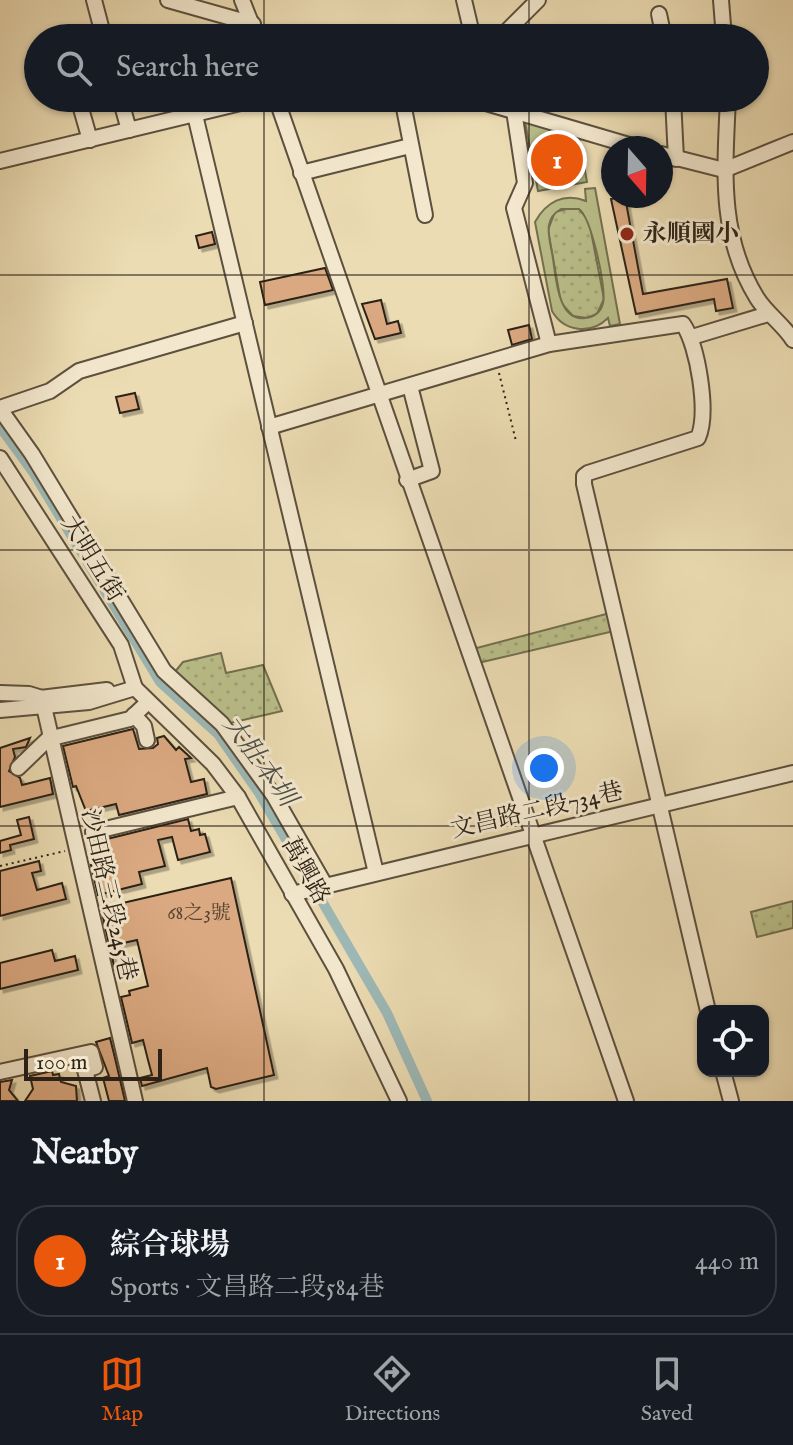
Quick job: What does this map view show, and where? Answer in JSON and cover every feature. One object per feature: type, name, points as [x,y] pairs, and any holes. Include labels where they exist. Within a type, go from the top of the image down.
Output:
[{"type":"street","points":[[94,0],[100,24]]},
{"type":"street","points":[[168,0],[235,24]]},
{"type":"street","points":[[242,0],[252,24]]},
{"type":"street","points":[[464,0],[470,24]]},
{"type":"street","points":[[514,24],[538,0]]},
{"type":"street","points":[[721,0],[723,24]]},
{"type":"street","points":[[659,14],[661,24]]},
{"type":"street","points":[[82,112],[90,140]]},
{"type":"street","points":[[124,112],[129,130]]},
{"type":"street","points":[[0,161],[207,112]]},
{"type":"street","points":[[281,112],[626,1101]]},
{"type":"street","points":[[404,112],[425,215]]},
{"type":"street","points":[[514,112],[525,183],[514,208],[549,344]]},
{"type":"street","points":[[517,112],[601,137]]},
{"type":"street","points":[[674,112],[676,159]]},
{"type":"street","points":[[727,112],[724,170],[728,229],[733,247],[745,278],[768,314],[793,340]]},
{"type":"street","points":[[195,115],[376,873]]},
{"type":"street","points":[[673,158],[724,170],[793,142]]},
{"type":"street","points":[[301,173],[410,146]]},
{"type":"street","points":[[692,337],[768,314]]},
{"type":"street","points":[[245,323],[79,371],[50,391],[0,408],[164,671],[222,724],[274,796],[325,885]]},
{"type":"street","points":[[269,427],[549,344],[679,323],[692,337],[701,392],[702,427],[698,438],[584,476],[707,1005]]},
{"type":"street","points":[[407,480],[432,471],[410,386]]},
{"type":"street","name":"大明五街","points":[[0,458],[121,645],[135,688]]},
{"type":"street","points":[[0,699],[42,704],[135,688]]},
{"type":"street","name":"萬興路","points":[[135,688],[213,764],[238,797],[336,969],[399,1101]]},
{"type":"street","points":[[0,693],[29,694],[42,704]]},
{"type":"street","points":[[18,768],[48,739],[134,715],[148,702]]},
{"type":"street","points":[[0,710],[23,704]]},
{"type":"street","points":[[0,720],[27,718],[42,704]]},
{"type":"street","name":"沙田路三段245巷","points":[[42,704],[135,1101]]},
{"type":"street","points":[[134,715],[144,726],[147,740]]},
{"type":"street","name":"文昌路二段734巷","points":[[292,894],[793,773]]},
{"type":"street","points":[[93,832],[238,797]]},
{"type":"street","points":[[0,1072],[91,1052],[95,1067],[85,1070],[93,1101]]},
{"type":"street","points":[[725,1077],[731,1101]]},
{"type":"path","points":[[496,360],[516,441]]},
{"type":"path","points":[[0,866],[74,848]]},
{"type":"green space","points":[[525,122],[579,138],[587,182],[538,191]]},
{"type":"green space","points":[[595,188],[620,324],[610,326],[608,318],[594,327],[578,329],[563,323],[552,311],[535,222],[550,204],[563,198],[586,201],[585,189]],"holes":[[[561,209],[579,209],[593,239],[604,295],[599,311],[585,318],[575,317],[563,304],[549,234],[549,223],[555,213]]]},
{"type":"green space","points":[[579,209],[589,221],[604,299],[597,314],[587,318],[573,316],[561,303],[548,230],[555,212]]},
{"type":"green space","points":[[610,613],[614,631],[478,663],[473,649]]},
{"type":"green space","points":[[221,653],[226,673],[263,665],[282,711],[226,724],[174,673],[183,662]]},
{"type":"green space","points":[[793,901],[793,928],[757,937],[751,912]]},
{"type":"building","points":[[613,208],[627,208],[643,294],[727,279],[733,308],[716,311],[714,299],[636,314]]},
{"type":"building","points":[[212,232],[215,244],[199,248],[196,236]]},
{"type":"building","points":[[325,268],[333,290],[265,305],[260,282]]},
{"type":"building","points":[[381,300],[387,324],[398,321],[401,333],[375,339],[362,304]]},
{"type":"building","points":[[529,325],[532,339],[512,345],[508,330]]},
{"type":"building","points":[[135,393],[139,409],[120,413],[116,397]]},
{"type":"building","points":[[133,729],[139,749],[153,748],[158,744],[157,738],[164,736],[176,750],[179,747],[191,758],[185,759],[191,782],[204,779],[207,794],[119,815],[116,804],[86,811],[76,786],[73,787],[63,746]]},
{"type":"building","points":[[30,738],[26,747],[13,749],[15,757],[9,771],[20,778],[22,785],[50,778],[53,794],[0,807],[0,748]]},
{"type":"building","points":[[29,817],[34,839],[10,845],[11,850],[0,853],[0,841],[21,835],[17,820]]},
{"type":"building","points":[[188,819],[191,831],[199,829],[200,835],[205,834],[210,852],[178,860],[172,837],[158,840],[165,866],[139,872],[142,884],[98,895],[91,865],[104,862],[99,841]]},
{"type":"building","points":[[39,861],[41,871],[32,873],[37,890],[62,883],[66,899],[0,916],[0,871]]},
{"type":"building","points":[[231,878],[274,1075],[216,1089],[211,1087],[207,1068],[142,1086],[140,1078],[152,1075],[143,1040],[132,1043],[121,997],[130,995],[129,991],[148,986],[137,940],[110,946],[115,971],[101,908]]},
{"type":"building","points":[[52,950],[55,961],[75,956],[78,970],[0,989],[0,963]]},
{"type":"building","points":[[110,1038],[125,1101],[109,1101],[103,1078],[109,1076],[96,1042]]},
{"type":"building","points":[[52,1071],[53,1075],[59,1074],[61,1082],[76,1086],[77,1101],[25,1101],[33,1089],[30,1076]]},
{"type":"building","points":[[12,1080],[9,1090],[18,1101],[0,1101],[0,1082]]},
{"type":"waterway","name":"大肚本圳","points":[[0,427],[33,472],[160,682],[218,734],[259,793],[387,1013],[427,1101]]},
{"type":"place","name":"綜合球場","points":[[557,160]]},
{"type":"place","name":"永順國小","points":[[627,234]]}]
